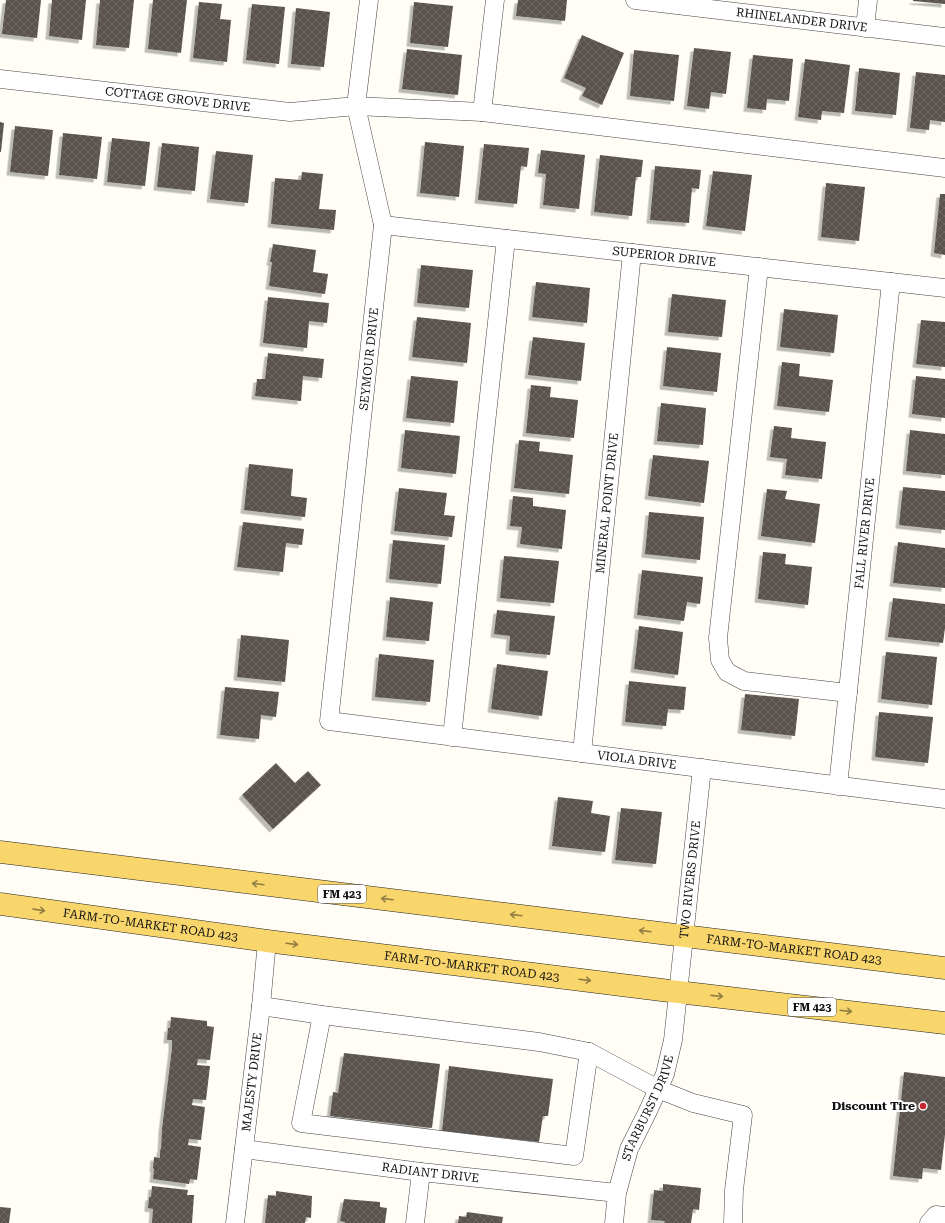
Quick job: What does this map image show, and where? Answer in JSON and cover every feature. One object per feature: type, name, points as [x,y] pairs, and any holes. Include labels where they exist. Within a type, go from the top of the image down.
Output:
[{"type":"main road","name":"FARM-TO-MARKET ROAD 423","points":[[0,852],[945,968]]},
{"type":"main road","name":"FARM-TO-MARKET ROAD 423","points":[[0,904],[267,941],[678,992],[945,1022]]},
{"type":"street","name":"SEYMOUR DRIVE","points":[[329,721],[383,225],[356,106],[369,0]]},
{"type":"street","points":[[482,112],[495,0]]},
{"type":"street","name":"RHINELANDER DRIVE","points":[[635,0],[735,6],[864,28],[945,37]]},
{"type":"street","points":[[864,28],[868,0]]},
{"type":"street","name":"COTTAGE GROVE DRIVE","points":[[0,79],[290,112],[356,106],[482,112],[945,168]]},
{"type":"street","name":"SUPERIOR DRIVE","points":[[383,225],[945,288]]},
{"type":"street","points":[[452,737],[506,239]]},
{"type":"street","name":"MINERAL POINT DRIVE","points":[[582,753],[632,253]]},
{"type":"street","points":[[759,267],[718,638],[720,660],[727,672],[744,681],[848,693]]},
{"type":"street","name":"FALL RIVER DRIVE","points":[[838,786],[891,282]]},
{"type":"street","name":"VIOLA DRIVE","points":[[329,721],[945,799]]},
{"type":"street","name":"TWO RIVERS DRIVE","points":[[678,992],[702,768]]},
{"type":"street","name":"MAJESTY DRIVE","points":[[234,1223],[261,1006],[267,941]]},
{"type":"street","name":"STARBURST DRIVE","points":[[614,1223],[617,1193],[629,1149],[665,1074],[673,1040],[678,992]]},
{"type":"street","points":[[261,1006],[539,1042],[588,1052],[658,1089],[693,1104],[743,1115],[734,1190],[733,1223]]},
{"type":"street","points":[[322,1015],[301,1123],[574,1156],[588,1052]]},
{"type":"street","name":"RADIANT DRIVE","points":[[244,1149],[420,1172],[617,1193]]},
{"type":"street","points":[[415,1223],[420,1172]]},
{"type":"street","points":[[929,1223],[936,1215],[945,1216]]},
{"type":"building","points":[[6,0],[41,0],[37,38],[2,34]]},
{"type":"building","points":[[52,0],[86,0],[82,40],[49,36]]},
{"type":"building","points":[[100,0],[134,0],[129,48],[96,45]]},
{"type":"building","points":[[153,0],[187,0],[181,53],[148,49]]},
{"type":"building","points":[[518,0],[567,0],[565,21],[516,16]]},
{"type":"building","points":[[945,0],[945,4],[913,1]]},
{"type":"building","points":[[199,2],[222,4],[220,19],[231,20],[227,62],[193,58]]},
{"type":"building","points":[[414,2],[453,6],[448,47],[410,43]]},
{"type":"building","points":[[252,4],[285,7],[279,64],[246,60]]},
{"type":"building","points":[[296,8],[330,12],[324,67],[291,64]]},
{"type":"building","points":[[582,35],[624,53],[602,105],[582,96],[586,88],[564,78]]},
{"type":"building","points":[[694,48],[731,52],[726,94],[711,92],[709,109],[687,106]]},
{"type":"building","points":[[407,49],[462,55],[458,95],[402,89]]},
{"type":"building","points":[[634,50],[679,55],[674,101],[630,96]]},
{"type":"building","points":[[753,55],[793,59],[789,101],[767,99],[766,110],[747,108]]},
{"type":"building","points":[[805,59],[850,65],[844,113],[822,111],[821,120],[798,117]]},
{"type":"building","points":[[859,68],[900,73],[896,115],[855,111]]},
{"type":"building","points":[[916,72],[945,75],[945,122],[930,120],[929,130],[910,128]]},
{"type":"building","points":[[0,122],[4,123],[1,152],[0,152]]},
{"type":"building","points":[[15,126],[53,130],[48,176],[10,172]]},
{"type":"building","points":[[63,133],[102,137],[97,179],[59,175]]},
{"type":"building","points":[[112,138],[150,142],[145,186],[107,182]]},
{"type":"building","points":[[425,142],[464,146],[459,197],[420,193]]},
{"type":"building","points":[[162,143],[199,147],[195,191],[157,187]]},
{"type":"building","points":[[484,144],[529,148],[527,167],[521,166],[517,204],[478,200]]},
{"type":"building","points":[[541,150],[585,155],[579,209],[543,205],[546,174],[538,173]]},
{"type":"building","points":[[216,151],[253,155],[248,203],[210,199]]},
{"type":"building","points":[[600,155],[643,160],[641,177],[636,177],[632,216],[594,212]]},
{"type":"building","points":[[655,166],[701,170],[699,189],[692,188],[689,223],[650,220]]},
{"type":"building","points":[[713,171],[752,175],[745,231],[706,226]]},
{"type":"building","points":[[302,172],[323,174],[319,209],[336,210],[334,230],[271,224],[275,178],[301,180]]},
{"type":"building","points":[[826,183],[865,187],[859,241],[821,237]]},
{"type":"building","points":[[940,194],[945,194],[945,255],[934,253]]},
{"type":"building","points":[[273,244],[316,250],[313,272],[328,274],[325,294],[269,286],[272,262],[270,262]]},
{"type":"building","points":[[421,265],[473,270],[469,308],[417,303]]},
{"type":"building","points":[[536,282],[590,288],[587,323],[532,317]]},
{"type":"building","points":[[672,294],[726,300],[722,337],[668,332]]},
{"type":"building","points":[[268,297],[329,303],[327,323],[309,321],[307,348],[263,343]]},
{"type":"building","points":[[784,309],[838,315],[834,353],[780,347]]},
{"type":"building","points":[[417,317],[471,323],[467,363],[412,357]]},
{"type":"building","points":[[921,320],[945,322],[945,367],[916,364]]},
{"type":"building","points":[[533,337],[585,343],[581,381],[528,375]]},
{"type":"building","points":[[667,347],[721,353],[717,392],[663,386]]},
{"type":"building","points":[[268,353],[324,359],[322,378],[303,376],[301,401],[255,396],[257,379],[265,379]]},
{"type":"building","points":[[782,362],[800,364],[799,376],[833,380],[829,412],[777,406]]},
{"type":"building","points":[[411,376],[458,381],[454,423],[406,418]]},
{"type":"building","points":[[916,376],[945,379],[945,418],[912,414]]},
{"type":"building","points":[[531,385],[551,387],[550,397],[578,400],[574,438],[526,433]]},
{"type":"building","points":[[661,403],[706,408],[703,445],[657,441]]},
{"type":"building","points":[[774,426],[792,428],[791,438],[826,442],[822,479],[785,475],[787,459],[770,457]]},
{"type":"building","points":[[405,430],[460,436],[456,474],[401,468]]},
{"type":"building","points":[[910,430],[945,434],[945,475],[906,471]]},
{"type":"building","points":[[519,440],[540,442],[539,451],[573,455],[569,494],[514,488]]},
{"type":"building","points":[[653,455],[709,461],[704,503],[648,496]]},
{"type":"building","points":[[249,464],[293,469],[291,496],[307,498],[305,517],[244,510]]},
{"type":"building","points":[[903,487],[945,491],[945,530],[899,525]]},
{"type":"building","points":[[399,488],[447,493],[444,515],[455,516],[452,537],[394,531]]},
{"type":"building","points":[[767,489],[787,491],[785,499],[820,504],[815,543],[761,536]]},
{"type":"building","points":[[513,496],[533,498],[533,506],[566,510],[562,549],[520,544],[522,527],[510,526]]},
{"type":"building","points":[[649,512],[704,517],[700,560],[645,554]]},
{"type":"building","points":[[243,522],[304,529],[302,545],[286,543],[283,572],[237,567]]},
{"type":"building","points":[[393,540],[445,545],[441,584],[389,579]]},
{"type":"building","points":[[898,542],[945,548],[945,588],[893,583]]},
{"type":"building","points":[[763,552],[786,554],[785,564],[812,567],[808,605],[758,599]]},
{"type":"building","points":[[504,556],[559,561],[554,603],[500,598]]},
{"type":"building","points":[[642,570],[703,577],[700,604],[687,602],[684,621],[637,615]]},
{"type":"building","points":[[390,597],[433,602],[429,641],[386,637]]},
{"type":"building","points":[[893,598],[945,604],[945,628],[943,643],[888,637]]},
{"type":"building","points":[[497,610],[555,616],[550,655],[509,651],[510,636],[494,634]]},
{"type":"building","points":[[639,626],[683,632],[678,675],[634,669]]},
{"type":"building","points":[[241,635],[289,640],[285,682],[237,677]]},
{"type":"building","points":[[886,652],[937,657],[932,705],[881,699]]},
{"type":"building","points":[[379,654],[434,660],[430,702],[375,697]]},
{"type":"building","points":[[497,664],[548,671],[542,716],[491,709]]},
{"type":"building","points":[[629,681],[686,687],[684,710],[668,709],[666,726],[625,722]]},
{"type":"building","points":[[225,687],[279,692],[276,717],[261,715],[259,739],[220,735]]},
{"type":"building","points":[[745,694],[799,699],[795,736],[741,730]]},
{"type":"building","points":[[879,712],[933,717],[928,763],[875,757]]},
{"type":"building","points":[[276,763],[295,783],[308,771],[321,785],[273,829],[242,795]]},
{"type":"building","points":[[558,797],[593,801],[591,813],[610,816],[605,852],[552,846]]},
{"type":"building","points":[[621,808],[662,812],[656,864],[615,860]]},
{"type":"building","points":[[171,1017],[207,1021],[207,1026],[214,1027],[210,1060],[198,1059],[197,1065],[210,1066],[206,1100],[193,1099],[192,1105],[205,1107],[201,1140],[189,1139],[188,1145],[201,1147],[197,1180],[190,1179],[189,1184],[153,1179],[154,1157],[160,1158],[160,1149],[161,1150],[162,1129],[172,1048],[172,1040],[167,1040]]},
{"type":"building","points":[[344,1053],[440,1064],[432,1128],[330,1116],[333,1092],[338,1093]]},
{"type":"building","points":[[449,1066],[553,1079],[548,1116],[543,1116],[539,1142],[442,1131]]},
{"type":"building","name":"Discount Tire","points":[[904,1072],[945,1077],[945,1135],[941,1170],[923,1168],[922,1179],[893,1176]]},
{"type":"building","points":[[663,1184],[701,1188],[699,1210],[693,1209],[691,1223],[664,1223],[665,1221],[651,1220],[654,1190],[663,1191]]},
{"type":"building","points":[[152,1186],[188,1190],[187,1195],[194,1195],[192,1223],[152,1223],[153,1209],[148,1208]]},
{"type":"building","points":[[276,1191],[312,1196],[311,1218],[306,1217],[305,1223],[265,1223],[268,1195],[276,1196]]},
{"type":"building","points":[[344,1199],[380,1202],[380,1207],[387,1208],[385,1223],[345,1223],[340,1221]]},
{"type":"building","points":[[0,1207],[11,1208],[9,1223],[0,1223]]},
{"type":"building","points":[[467,1212],[503,1217],[502,1223],[458,1223],[459,1216],[466,1217]]},
{"type":"place","name":"Discount Tire","points":[[923,1106]]}]
